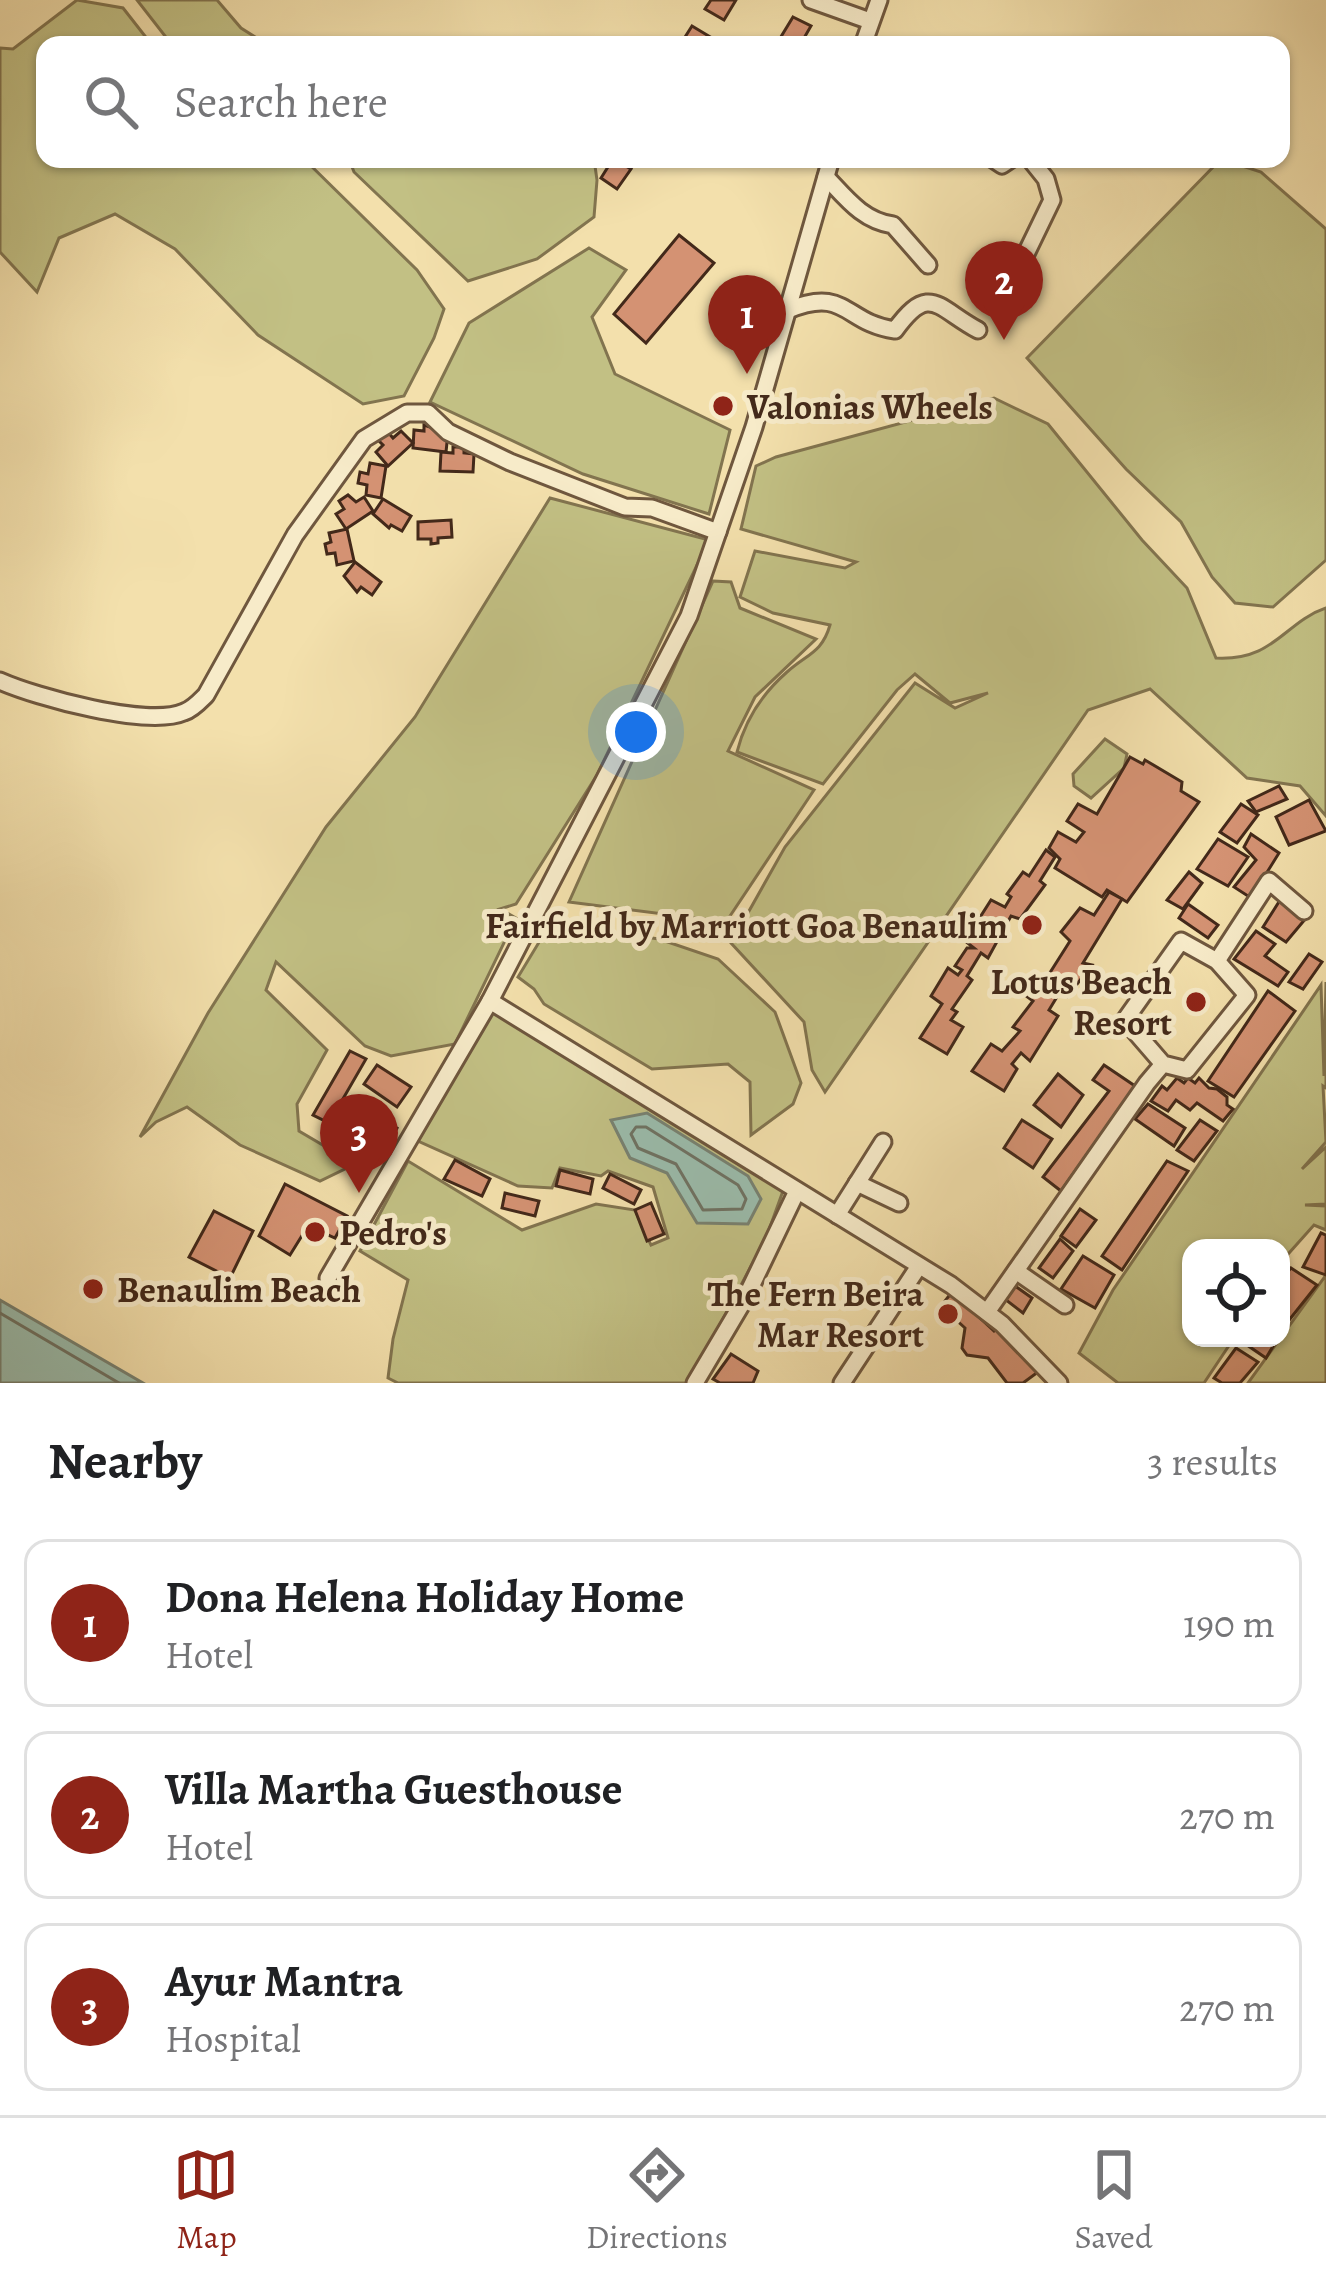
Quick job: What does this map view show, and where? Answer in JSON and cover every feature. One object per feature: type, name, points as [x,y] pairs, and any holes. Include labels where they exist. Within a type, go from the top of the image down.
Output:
[{"type":"street","points":[[811,0],[870,21]]},
{"type":"street","points":[[866,36],[879,0]]},
{"type":"street","points":[[328,1278],[490,1000],[689,616],[754,428],[828,168]]},
{"type":"street","points":[[1023,260],[1052,200],[1037,168]]},
{"type":"street","points":[[826,177],[856,209],[876,223],[893,225],[928,265]]},
{"type":"street","points":[[788,310],[830,300],[866,323],[895,330],[911,308],[923,301],[934,302],[978,330]]},
{"type":"street","points":[[0,681],[34,695],[90,708],[173,715],[188,712],[206,695],[295,535],[364,439],[407,413],[428,413],[448,432],[510,462],[625,507],[652,508],[718,532]]},
{"type":"street","points":[[1217,961],[1269,881],[1304,911]]},
{"type":"street","points":[[1181,941],[1217,961],[1246,995],[1186,1070],[1163,1064],[1125,1020],[1181,941]]},
{"type":"street","points":[[490,1000],[920,1266],[987,1312],[1059,1383]]},
{"type":"street","points":[[987,1312],[1163,1064]]},
{"type":"street","points":[[837,1216],[883,1142]]},
{"type":"street","points":[[857,1183],[899,1203]]},
{"type":"street","points":[[695,1383],[746,1297],[796,1191]]},
{"type":"street","points":[[842,1383],[920,1266]]},
{"type":"street","points":[[1016,1271],[1065,1305]]},
{"type":"shaded area","points":[[77,0],[123,8],[145,36],[36,36],[36,168],[313,168],[417,270],[444,309],[404,396],[363,404],[258,335],[175,249],[115,214],[59,238],[37,292],[0,252],[0,48],[13,49]]},
{"type":"shaded area","points":[[137,0],[217,0],[254,36],[165,36]]},
{"type":"shaded area","points":[[352,168],[595,168],[594,217],[537,259],[468,281]]},
{"type":"shaded area","points":[[1212,168],[1261,172],[1326,229],[1326,560],[1273,607],[1235,603],[1212,577],[1181,522],[1126,469],[1027,358]]},
{"type":"shaded area","points":[[589,248],[626,270],[592,317],[615,374],[730,430],[709,514],[583,474],[430,402],[469,323]]},
{"type":"shaded area","points":[[994,398],[1048,424],[1187,588],[1216,658],[1266,647],[1326,608],[1326,816],[1300,786],[1247,778],[1150,689],[1088,710],[825,1092],[812,1070],[804,1022],[731,943],[785,847],[915,683],[955,708],[988,693],[950,703],[915,674],[823,784],[737,752],[763,698],[818,647],[830,625],[773,613],[740,597],[755,551],[845,568],[856,562],[741,529],[756,466]]},
{"type":"shaded area","points":[[550,498],[709,540],[597,775],[516,904],[500,909],[516,918],[455,1044],[391,1056],[365,1046],[276,962],[266,990],[327,1050],[297,1104],[299,1131],[355,1164],[320,1181],[240,1145],[187,1107],[156,1122],[140,1137],[208,1013],[326,827],[415,717]]},
{"type":"shaded area","points":[[713,581],[731,582],[740,608],[816,639],[755,697],[728,751],[814,790],[726,922],[569,902]]},
{"type":"shaded area","points":[[1105,739],[1127,754],[1124,768],[1091,798],[1074,786],[1073,774]]},
{"type":"shaded area","points":[[550,924],[659,939],[718,959],[775,1012],[801,1083],[793,1104],[751,1135],[750,1082],[728,1064],[652,1069],[544,1004],[518,977]]},
{"type":"shaded area","points":[[1326,982],[1326,1142],[1302,1169],[1326,1147],[1326,1204],[1305,1205],[1326,1206],[1326,1230],[1314,1225],[1290,1252],[1290,1239],[1182,1239],[1182,1347],[1228,1347],[1204,1383],[1118,1383],[1079,1353],[1113,1290],[1321,985],[1324,1076]]},
{"type":"shaded area","points":[[492,1010],[783,1191],[766,1238],[689,1383],[398,1383],[388,1378],[408,1280],[360,1251],[408,1161],[522,1230],[596,1204],[635,1210],[651,1245],[668,1238],[653,1187],[608,1171],[601,1176],[560,1168],[552,1188],[518,1186],[418,1141]]},
{"type":"shaded area","points":[[1326,1275],[1326,1383],[1248,1383],[1274,1347],[1290,1347],[1290,1325]]},
{"type":"water","points":[[647,1113],[748,1176],[761,1199],[748,1224],[697,1223],[667,1173],[630,1158],[611,1120]]},
{"type":"water","points":[[0,1300],[143,1383],[0,1383]]},
{"type":"building","points":[[711,0],[736,0],[724,20],[705,9]]},
{"type":"building","points":[[793,17],[811,26],[805,36],[781,36]]},
{"type":"building","points":[[692,26],[709,36],[686,36]]},
{"type":"building","points":[[607,168],[631,169],[617,189],[601,178]]},
{"type":"building","points":[[679,235],[714,263],[646,343],[614,314]]},
{"type":"building","points":[[424,425],[448,433],[446,452],[413,448],[414,430],[424,431]]},
{"type":"building","points":[[387,431],[393,438],[401,431],[413,443],[388,466],[376,452],[383,445],[378,440]]},
{"type":"building","points":[[453,447],[474,454],[473,472],[440,471],[441,452],[453,453]]},
{"type":"building","points":[[370,463],[386,466],[381,498],[366,495],[367,485],[358,483],[360,472],[368,474]]},
{"type":"building","points":[[348,495],[356,502],[364,497],[373,511],[346,529],[336,514],[344,509],[339,501]]},
{"type":"building","points":[[383,499],[411,516],[402,531],[389,528],[373,514]]},
{"type":"building","points":[[451,520],[452,537],[431,544],[431,539],[418,539],[418,522]]},
{"type":"building","points":[[347,529],[354,561],[337,565],[335,553],[327,554],[325,544],[331,542],[329,533]]},
{"type":"building","points":[[355,562],[381,582],[372,595],[361,587],[357,592],[344,576]]},
{"type":"building","points":[[1130,757],[1143,764],[1145,760],[1182,782],[1181,791],[1199,802],[1127,902],[1107,890],[1102,897],[1055,868],[1060,859],[1049,848],[1058,832],[1076,842],[1084,832],[1067,821],[1078,804],[1097,814]]},
{"type":"building","points":[[1279,786],[1287,799],[1256,812],[1248,801]]},
{"type":"building","points":[[1309,800],[1326,831],[1289,845],[1276,817]]},
{"type":"building","points":[[1241,804],[1258,815],[1237,843],[1220,832]]},
{"type":"building","points":[[1251,834],[1279,853],[1251,898],[1234,887],[1256,860],[1244,847]]},
{"type":"building","points":[[1218,839],[1248,857],[1228,886],[1197,869]]},
{"type":"building","points":[[1046,850],[1055,857],[1040,881],[1045,885],[1020,919],[1011,916],[988,958],[981,953],[967,976],[972,980],[952,1009],[957,1012],[951,1020],[963,1027],[947,1054],[920,1038],[942,1004],[931,996],[948,968],[958,975],[962,970],[955,966],[967,948],[974,948],[965,941],[991,900],[1005,907],[1011,897],[1007,894],[1023,872],[1029,876]]},
{"type":"building","points":[[1189,872],[1202,883],[1183,909],[1167,900]]},
{"type":"building","points":[[1109,892],[1122,899],[1083,963],[1092,965],[1067,997],[1060,992],[1049,1010],[1058,1016],[1030,1061],[1021,1053],[1012,1064],[1017,1069],[1004,1091],[972,1071],[991,1044],[1002,1051],[1020,1031],[1013,1027],[1033,1001],[1022,993],[1034,977],[1044,982],[1070,941],[1061,932],[1080,908],[1094,915]]},
{"type":"building","points":[[1282,897],[1307,917],[1286,942],[1263,927]]},
{"type":"building","points":[[1188,904],[1218,925],[1208,938],[1179,918]]},
{"type":"building","points":[[1256,931],[1275,944],[1265,956],[1288,972],[1278,986],[1234,959]]},
{"type":"building","points":[[1309,954],[1322,962],[1303,989],[1289,982]]},
{"type":"building","points":[[1268,991],[1295,1011],[1234,1097],[1208,1081]]},
{"type":"building","points":[[350,1051],[366,1059],[329,1123],[313,1115]]},
{"type":"building","points":[[377,1065],[411,1087],[397,1107],[364,1084]]},
{"type":"building","points":[[1104,1065],[1135,1086],[1061,1191],[1043,1177],[1109,1091],[1093,1080]]},
{"type":"building","points":[[1058,1074],[1083,1095],[1061,1127],[1034,1105]]},
{"type":"building","points":[[1177,1078],[1195,1083],[1199,1078],[1227,1097],[1233,1109],[1223,1121],[1197,1103],[1190,1110],[1176,1100],[1168,1111],[1151,1101],[1162,1086],[1167,1090]]},
{"type":"building","points":[[348,1100],[397,1128],[388,1145],[339,1117]]},
{"type":"building","points":[[1148,1104],[1185,1128],[1174,1146],[1135,1119]]},
{"type":"building","points":[[1022,1120],[1052,1139],[1033,1168],[1004,1148]]},
{"type":"building","points":[[1200,1120],[1217,1131],[1194,1161],[1177,1150]]},
{"type":"building","points":[[455,1160],[490,1179],[482,1196],[444,1179]]},
{"type":"building","points":[[1167,1161],[1188,1171],[1122,1270],[1102,1256]]},
{"type":"building","points":[[560,1170],[593,1179],[590,1194],[556,1186]]},
{"type":"building","points":[[610,1174],[641,1190],[634,1204],[603,1188]]},
{"type":"building","points":[[285,1184],[347,1216],[335,1238],[308,1226],[290,1255],[259,1236]]},
{"type":"building","points":[[505,1193],[539,1201],[535,1216],[502,1208]]},
{"type":"building","points":[[651,1203],[664,1234],[647,1241],[635,1210]]},
{"type":"building","points":[[1080,1209],[1096,1220],[1076,1247],[1061,1236]]},
{"type":"building","points":[[214,1211],[253,1231],[230,1278],[189,1257]]},
{"type":"building","points":[[1321,1233],[1326,1235],[1326,1275],[1303,1267]]},
{"type":"building","points":[[1060,1239],[1073,1251],[1053,1278],[1039,1268]]},
{"type":"building","points":[[1083,1256],[1114,1275],[1095,1308],[1061,1289]]},
{"type":"building","points":[[1290,1269],[1317,1285],[1290,1319]]},
{"type":"building","points":[[1015,1286],[1032,1298],[1023,1313],[1006,1300]]},
{"type":"building","points":[[952,1292],[994,1331],[1002,1324],[1038,1372],[1023,1383],[1007,1383],[988,1358],[967,1355],[962,1348],[965,1328],[941,1306]]},
{"type":"building","points":[[1250,1347],[1273,1347],[1266,1358]]},
{"type":"building","points":[[1236,1348],[1258,1362],[1240,1383],[1222,1383],[1214,1378]]},
{"type":"building","points":[[731,1354],[758,1371],[753,1383],[713,1379]]},
{"type":"place","name":"Villa Martha Guesthouse","points":[[1004,340]]},
{"type":"place","name":"Dona Helena Holiday Home","points":[[747,374]]},
{"type":"place","name":"Valonias Wheels","points":[[723,406]]},
{"type":"place","name":"Fairfield by Marriott Goa Benaulim","points":[[1032,925]]},
{"type":"place","name":"Lotus Beach Resort","points":[[1196,1002]]},
{"type":"place","name":"Ayur Mantra","points":[[359,1193]]},
{"type":"place","name":"Pedro's","points":[[315,1232]]},
{"type":"place","name":"Benaulim Beach","points":[[93,1289]]},
{"type":"place","name":"The Fern Beira Mar Resort","points":[[948,1314]]}]
